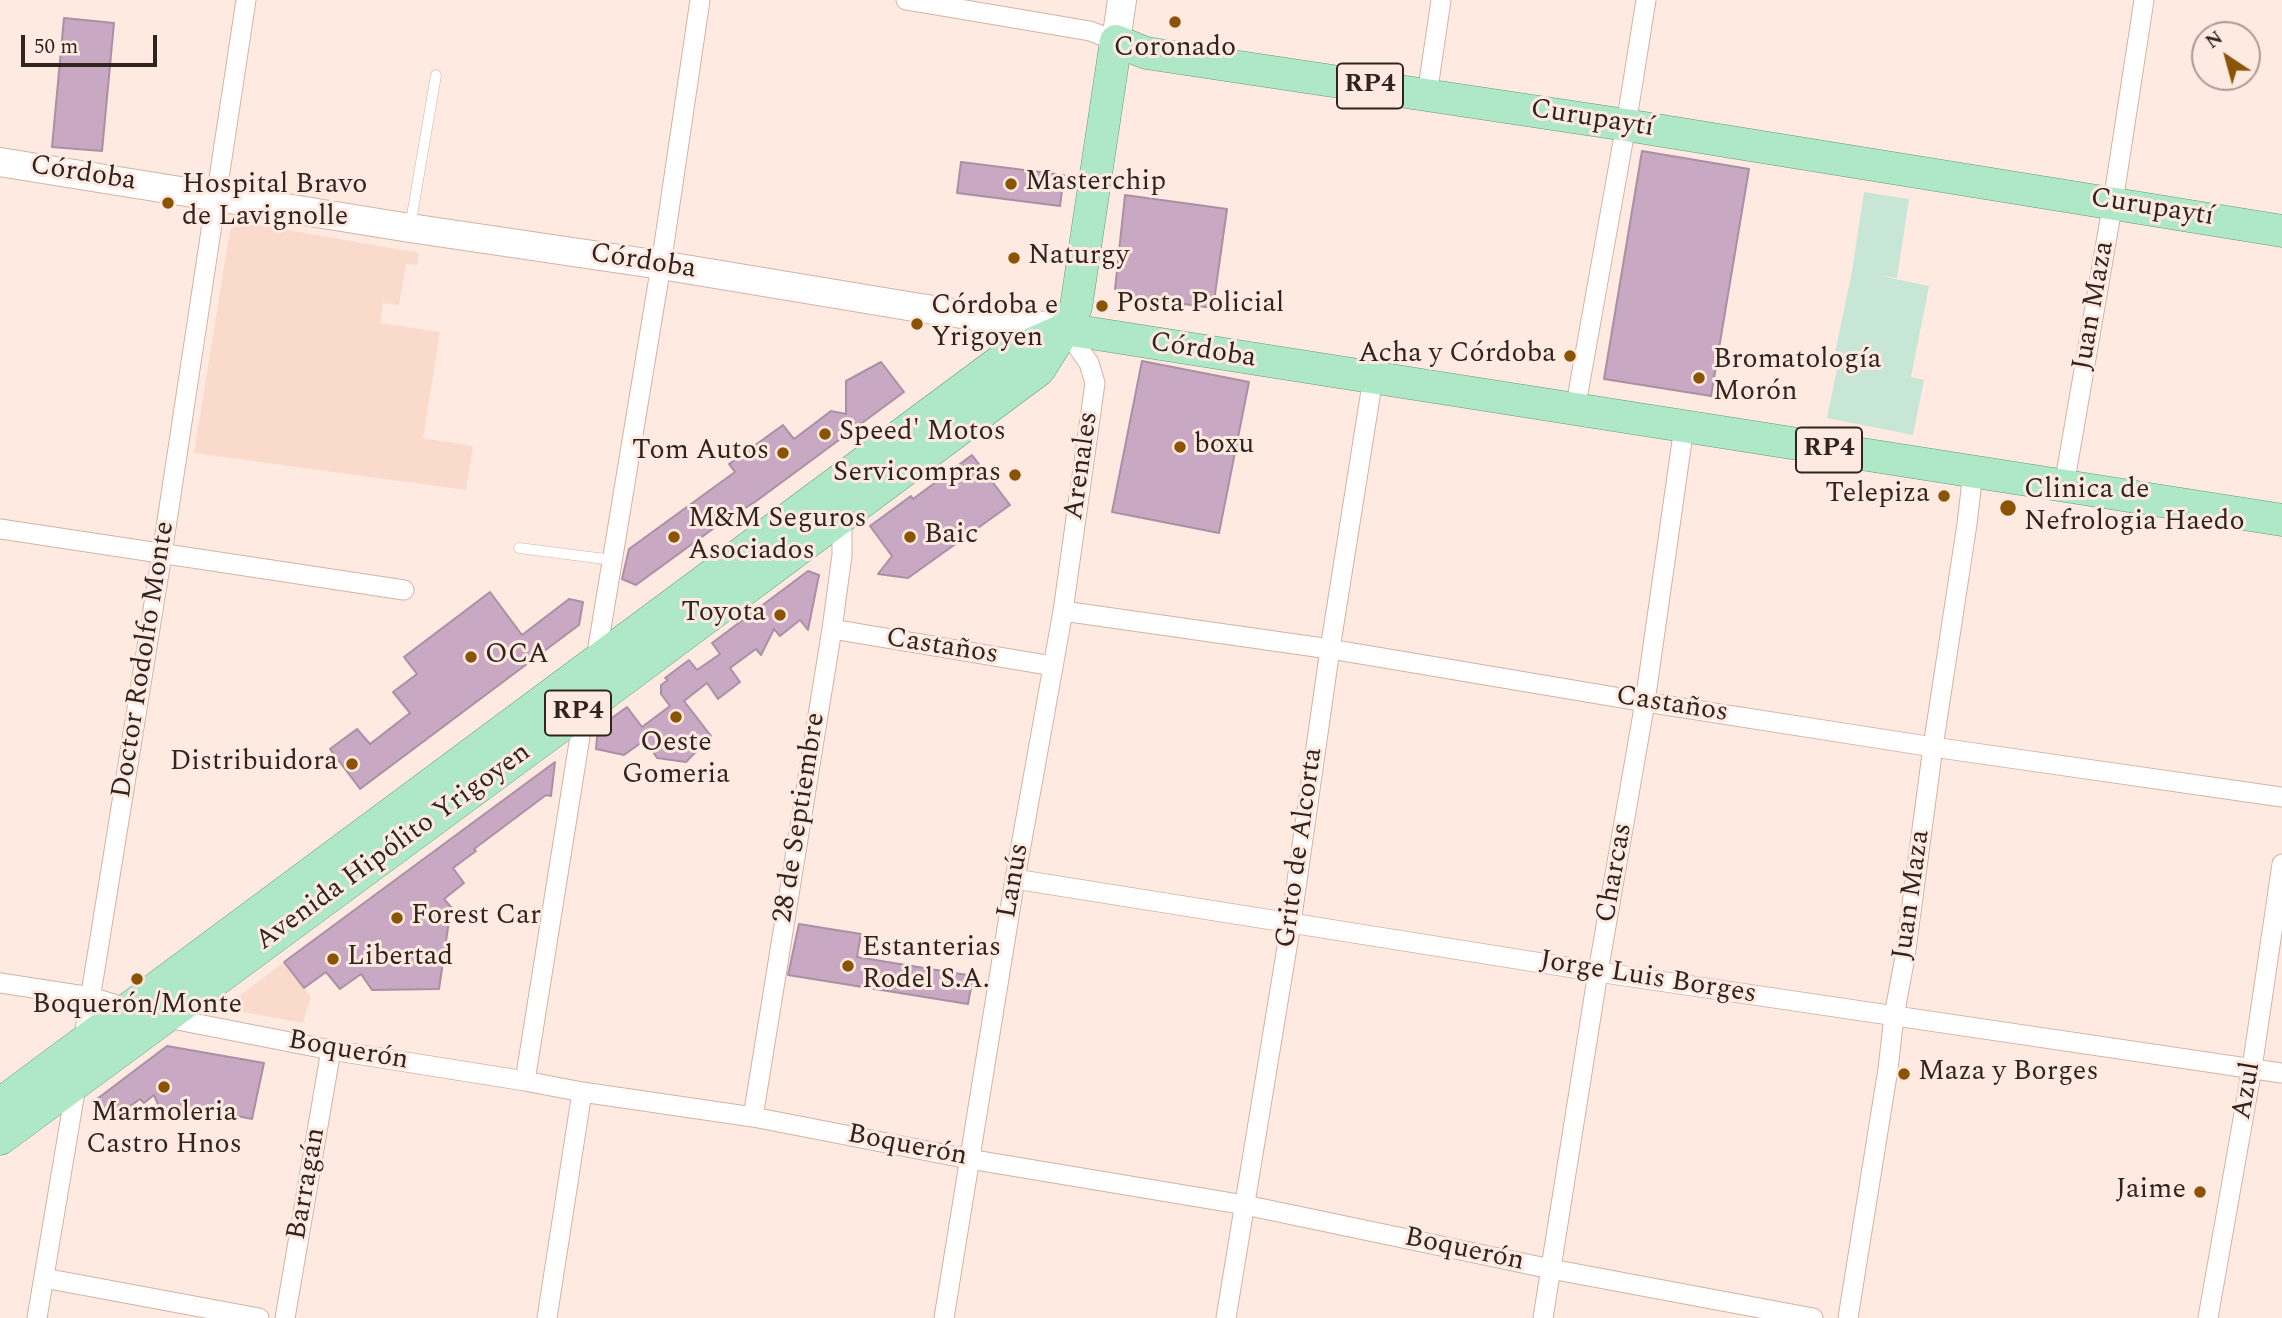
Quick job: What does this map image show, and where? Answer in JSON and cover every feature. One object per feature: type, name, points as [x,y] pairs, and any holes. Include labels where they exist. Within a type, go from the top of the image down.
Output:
[{"type":"main road","name":"Curupaytí","points":[[1116,41],[1146,53],[1626,125],[2282,231]]},
{"type":"main road","name":"RP4","points":[[1066,329],[1076,307],[1116,41]]},
{"type":"main road","name":"Córdoba","points":[[1066,329],[2282,520]]},
{"type":"main road","name":"Avenida Hipólito Yrigoyen","points":[[0,1139],[842,518],[1038,370],[1066,329]]},
{"type":"main road","name":"Avenida Hipólito Yrigoyen","points":[[0,1104],[1012,353],[1066,329]]},
{"type":"street","name":"Doctor Rodolfo Monte","points":[[37,1318],[162,554],[246,0]]},
{"type":"street","points":[[525,1080],[584,709],[613,560],[661,265],[700,0]]},
{"type":"street","name":"Curupaytí","points":[[906,0],[1090,32],[1116,41]]},
{"type":"street","points":[[1116,41],[1122,0]]},
{"type":"street","points":[[1427,95],[1441,0]]},
{"type":"street","points":[[1575,410],[1646,0]]},
{"type":"street","name":"Juan Maza","points":[[2064,486],[2113,202],[2144,0]]},
{"type":"street","name":"Córdoba","points":[[0,162],[1066,329]]},
{"type":"street","name":"Arenales","points":[[1063,611],[1095,383],[1089,363],[1066,329]]},
{"type":"street","name":"Grito de Alcorta","points":[[1226,1318],[1291,923],[1330,649],[1373,378]]},
{"type":"street","name":"Charcas","points":[[1543,1318],[1598,972],[1645,702],[1684,427]]},
{"type":"street","name":"Juan Maza","points":[[1848,1318],[1905,957],[1933,747],[1968,524],[1973,472]]},
{"type":"street","name":"28 de Septiembre","points":[[753,1118],[832,629],[842,555],[842,518]]},
{"type":"street","points":[[0,529],[404,590]]},
{"type":"street","name":"Castaños","points":[[1063,611],[1330,649],[1933,747],[2282,797]]},
{"type":"street","name":"Lanús","points":[[944,1318],[1015,879],[1063,611]]},
{"type":"street","name":"Castaños","points":[[832,629],[1053,666]]},
{"type":"street","name":"Azul","points":[[2208,1318],[2252,1068],[2282,864]]},
{"type":"street","name":"Jorge Luis Borges","points":[[1015,879],[1598,972],[2282,1073]]},
{"type":"street","name":"Boquerón","points":[[0,983],[91,997],[163,1017],[331,1050],[753,1118],[969,1159],[1245,1205],[1551,1269],[1813,1318]]},
{"type":"street","name":"Barragán","points":[[285,1318],[331,1050]]},
{"type":"street","points":[[547,1318],[582,1092]]},
{"type":"street","points":[[44,1278],[259,1318]]},
{"type":"lane","points":[[410,228],[436,75]]},
{"type":"lane","points":[[519,548],[613,560]]},
{"type":"shaded area","points":[[242,222],[419,253],[417,265],[406,264],[399,305],[383,303],[380,323],[440,332],[423,438],[473,446],[466,490],[194,453],[230,230]]},
{"type":"shaded area","points":[[284,962],[311,997],[303,1023],[239,1011],[238,997]]},
{"type":"green space","points":[[1864,192],[1909,199],[1897,278],[1876,275],[1929,286],[1911,377],[1924,380],[1913,435],[1827,418],[1838,364],[1833,362],[1852,271]]},
{"type":"building","points":[[64,18],[114,23],[102,151],[52,147]]},
{"type":"building","points":[[1642,151],[1749,169],[1711,396],[1604,379]]},
{"type":"building","name":"Masterchip","points":[[961,162],[1064,175],[1060,206],[957,193]]},
{"type":"building","points":[[1125,195],[1227,209],[1213,308],[1124,296],[1115,289]]},
{"type":"building","name":"boxu","points":[[1142,361],[1249,382],[1219,533],[1112,512]]},
{"type":"building","points":[[881,362],[904,392],[755,502],[725,520],[636,585],[622,579],[629,549],[735,472],[729,464],[783,425],[794,439],[831,411],[846,414],[846,381]]},
{"type":"building","points":[[972,455],[1010,505],[908,578],[878,574],[892,556],[870,526],[911,496],[913,499]]},
{"type":"building","points":[[808,571],[819,575],[808,630],[800,620],[780,636],[774,629],[761,655],[756,649],[730,668],[740,682],[718,699],[707,683],[684,701],[711,736],[686,762],[657,758],[645,740],[624,755],[596,749],[598,728],[627,707],[642,727],[670,706],[661,694],[661,685],[668,680],[665,678],[689,660],[697,670],[720,654],[712,643]]},
{"type":"building","points":[[490,592],[522,635],[569,599],[583,602],[579,625],[360,789],[330,749],[357,729],[370,744],[410,713],[393,692],[417,674],[404,657]]},
{"type":"building","name":"Forest Car","points":[[555,762],[551,796],[546,795],[453,868],[464,883],[444,899],[451,907],[439,989],[372,990],[361,974],[340,989],[326,972],[304,988],[284,962]]},
{"type":"building","name":"Estanterias Rodel S.A.","points":[[799,924],[861,934],[857,957],[973,976],[968,1004],[788,975]]},
{"type":"building","points":[[167,1046],[264,1063],[252,1119],[192,1107],[192,1112],[159,1107],[154,1095],[144,1103],[140,1099],[109,1122],[93,1102]]},
{"type":"place","name":"Coronado","points":[[1175,22]]},
{"type":"place","name":"Masterchip","points":[[1011,184]]},
{"type":"place","name":"Hospital Bravo de Lavignolle","points":[[168,203]]},
{"type":"place","name":"Naturgy","points":[[1014,258]]},
{"type":"place","name":"Posta Policial","points":[[1102,306]]},
{"type":"place","name":"Córdoba e Yrigoyen","points":[[917,324]]},
{"type":"place","name":"Acha y Córdoba","points":[[1570,356]]},
{"type":"place","name":"Bromatología Morón","points":[[1699,378]]},
{"type":"place","name":"Speed' Motos","points":[[825,434]]},
{"type":"place","name":"boxu","points":[[1180,447]]},
{"type":"place","name":"Tom Autos","points":[[783,453]]},
{"type":"place","name":"Servicompras","points":[[1015,475]]},
{"type":"place","name":"Telepiza","points":[[1944,496]]},
{"type":"place","name":"Clinica de Nefrologia Haedo","points":[[2008,508]]},
{"type":"place","name":"M&M Seguros Asociados","points":[[674,537]]},
{"type":"place","name":"Baic","points":[[910,537]]},
{"type":"place","name":"Toyota","points":[[780,615]]},
{"type":"place","name":"OCA","points":[[471,657]]},
{"type":"place","name":"Oeste Gomeria","points":[[676,717]]},
{"type":"place","name":"Distribuidora","points":[[352,764]]},
{"type":"place","name":"Forest Car","points":[[397,918]]},
{"type":"place","name":"Libertad","points":[[333,959]]},
{"type":"place","name":"Estanterias Rodel S.A.","points":[[848,966]]},
{"type":"place","name":"Boquerón/Monte","points":[[137,979]]},
{"type":"place","name":"Maza y Borges","points":[[1904,1074]]},
{"type":"place","name":"Marmoleria Castro Hnos","points":[[164,1087]]},
{"type":"place","name":"Jaime","points":[[2200,1192]]}]
